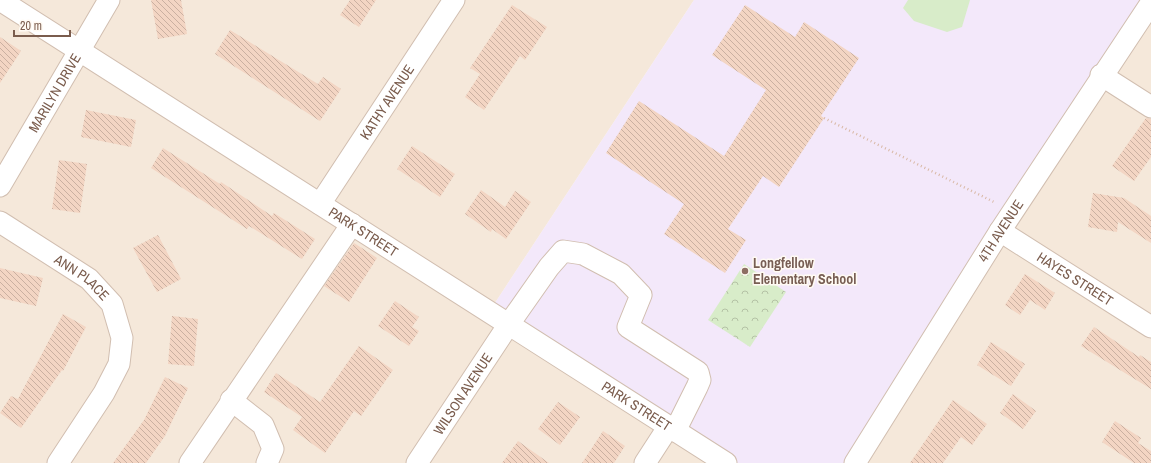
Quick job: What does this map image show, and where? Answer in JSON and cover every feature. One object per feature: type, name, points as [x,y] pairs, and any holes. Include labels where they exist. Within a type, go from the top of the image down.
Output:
[{"type":"street","name":"PARK STREET","points":[[0,0],[726,463]]},
{"type":"street","name":"MARILYN DRIVE","points":[[0,186],[81,51],[109,0]]},
{"type":"street","name":"KATHY AVENUE","points":[[320,204],[454,0]]},
{"type":"street","name":"4TH AVENUE","points":[[855,463],[1000,231],[1101,75],[1151,2]]},
{"type":"street","points":[[1101,75],[1151,107]]},
{"type":"street","name":"ANN PLACE","points":[[0,222],[89,279],[112,304],[122,338],[119,364],[116,370],[104,393],[58,463]]},
{"type":"street","points":[[190,463],[231,400],[352,224]]},
{"type":"street","name":"HAYES STREET","points":[[1000,231],[1151,327]]},
{"type":"street","name":"WILSON AVENUE","points":[[417,463],[508,324],[549,266],[564,251],[583,254],[621,274],[641,296],[628,327],[698,372],[700,380],[698,387],[672,429]]},
{"type":"street","points":[[231,400],[263,425],[273,449],[267,463]]},
{"type":"street","points":[[645,463],[672,429]]},
{"type":"path","points":[[824,118],[1013,211]]},
{"type":"shaded area","points":[[0,0],[694,0],[489,312],[726,463],[0,463]]},
{"type":"shaded area","name":"Longfellow Elementary School","points":[[694,0],[1151,0],[855,463],[726,463],[489,312]]},
{"type":"shaded area","points":[[1151,3],[1151,463],[855,463]]},
{"type":"green space","points":[[908,0],[970,0],[962,27],[947,32],[914,21],[903,8]]},
{"type":"green space","points":[[744,264],[786,292],[750,347],[708,320]]},
{"type":"building","points":[[151,0],[181,0],[187,34],[158,39]]},
{"type":"building","points":[[350,0],[376,0],[359,27],[340,15]]},
{"type":"building","points":[[512,5],[547,27],[525,60],[520,56],[484,110],[465,97],[480,74],[470,68]]},
{"type":"building","points":[[745,5],[795,37],[804,22],[859,58],[821,116],[824,118],[779,187],[763,176],[728,229],[746,240],[725,273],[664,234],[684,204],[606,153],[639,101],[724,156],[766,90],[712,55]]},
{"type":"building","points":[[230,30],[318,84],[323,77],[341,89],[320,121],[215,54]]},
{"type":"building","points":[[0,37],[21,51],[0,83]]},
{"type":"building","points":[[86,110],[136,120],[131,147],[81,137]]},
{"type":"building","points":[[1146,118],[1151,119],[1151,157],[1134,181],[1112,166]]},
{"type":"building","points":[[412,146],[455,174],[440,197],[397,169]]},
{"type":"building","points":[[163,148],[220,184],[221,182],[272,216],[274,213],[315,239],[302,259],[249,226],[247,229],[151,168]]},
{"type":"building","points":[[59,160],[87,164],[80,213],[52,209]]},
{"type":"building","points":[[481,190],[505,207],[515,191],[531,202],[506,239],[492,229],[491,232],[465,214]]},
{"type":"building","points":[[1093,193],[1124,198],[1151,216],[1151,243],[1118,222],[1117,232],[1088,227]]},
{"type":"building","points":[[158,235],[181,279],[157,292],[133,248]]},
{"type":"building","points":[[354,243],[377,258],[349,302],[324,286]]},
{"type":"building","points":[[0,268],[43,278],[36,306],[0,298]]},
{"type":"building","points":[[1025,274],[1055,293],[1045,310],[1030,300],[1020,315],[1005,305]]},
{"type":"building","points":[[395,301],[419,317],[412,327],[419,331],[409,346],[378,326]]},
{"type":"building","points":[[63,314],[86,327],[63,371],[62,370],[21,428],[0,413],[11,396],[18,399]]},
{"type":"building","points":[[172,316],[198,319],[194,366],[168,364]]},
{"type":"building","points":[[1094,327],[1139,357],[1140,355],[1151,362],[1151,389],[1081,346]]},
{"type":"building","points":[[991,342],[1025,364],[1011,386],[977,365]]},
{"type":"building","points":[[359,346],[393,370],[361,416],[354,411],[325,453],[293,430],[302,417],[264,392],[276,373],[320,402]]},
{"type":"building","points":[[165,377],[188,388],[165,436],[146,463],[113,463],[144,420]]},
{"type":"building","points":[[1013,394],[1036,411],[1023,429],[1000,413]]},
{"type":"building","points":[[953,400],[987,424],[972,445],[961,437],[943,463],[910,463]]},
{"type":"building","points":[[558,402],[580,417],[560,445],[538,429]]},
{"type":"building","points":[[1115,421],[1141,438],[1138,443],[1151,451],[1151,463],[1134,463],[1102,442]]},
{"type":"building","points":[[603,431],[625,446],[614,463],[582,463]]},
{"type":"building","points":[[518,441],[549,463],[502,463]]},
{"type":"place","name":"Longfellow Elementary School","points":[[745,271]]}]
